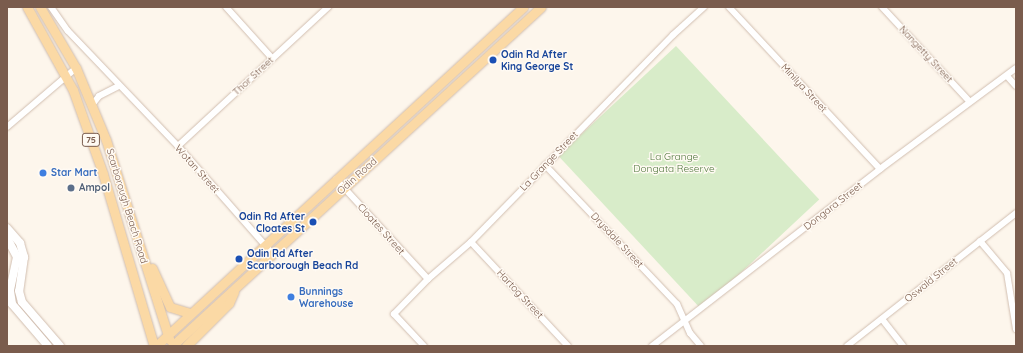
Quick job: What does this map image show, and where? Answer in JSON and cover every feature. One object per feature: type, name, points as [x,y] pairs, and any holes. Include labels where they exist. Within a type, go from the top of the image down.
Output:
[{"type":"main road","name":"Scarborough Beach Road","points":[[27,7],[66,75],[103,174],[155,346]]},
{"type":"main road","name":"Scarborough Beach Road","points":[[40,7],[76,68],[92,105],[130,215],[167,335],[172,346]]},
{"type":"main road","name":"Odin Road","points":[[155,346],[523,7]]},
{"type":"main road","name":"Odin Road","points":[[172,346],[541,7]]},
{"type":"main road","points":[[130,215],[165,301],[178,312],[190,313]]},
{"type":"main road","points":[[7,228],[20,243],[24,257],[18,291],[22,302],[60,346]]},
{"type":"main road","points":[[7,238],[17,257],[10,291],[12,304],[48,346]]},
{"type":"main road","points":[[186,346],[229,303],[235,289]]},
{"type":"street","name":"Wotan Street","points":[[51,7],[68,31],[178,146],[273,254]]},
{"type":"street","points":[[226,7],[272,58]]},
{"type":"street","name":"Thor Street","points":[[178,146],[328,7]]},
{"type":"street","name":"La Grange Street","points":[[424,346],[394,314],[428,279],[472,242],[673,35],[704,7]]},
{"type":"street","name":"Minilya Street","points":[[729,7],[880,169]]},
{"type":"street","name":"Nangetty Street","points":[[882,7],[970,102]]},
{"type":"street","points":[[7,127],[76,68]]},
{"type":"street","name":"Dongara Street","points":[[652,346],[684,319],[880,169],[1016,68]]},
{"type":"street","points":[[1006,76],[1016,86]]},
{"type":"street","points":[[92,105],[99,96],[119,86]]},
{"type":"street","name":"Drysdale Street","points":[[546,165],[677,304],[690,333],[701,346]]},
{"type":"street","name":"Cloates Street","points":[[336,179],[428,279]]},
{"type":"street","name":"Oswald Street","points":[[847,346],[1016,213]]},
{"type":"street","points":[[980,241],[1007,273],[1016,329]]},
{"type":"street","name":"Hartog Street","points":[[472,242],[568,346]]},
{"type":"street","points":[[882,319],[903,346]]},
{"type":"green space","name":"La Grange Dongata Reserve","points":[[676,46],[819,200],[701,309],[558,156]]},
{"type":"place","name":"Odin Rd After King George St","points":[[493,60]]},
{"type":"place","name":"Star Mart","points":[[43,173]]},
{"type":"place","name":"Ampol","points":[[71,188]]},
{"type":"place","name":"Odin Rd After Cloates St","points":[[313,222]]},
{"type":"place","name":"Odin Rd After Scarborough Beach Rd","points":[[239,259]]},
{"type":"place","name":"Bunnings Warehouse","points":[[291,297]]}]
